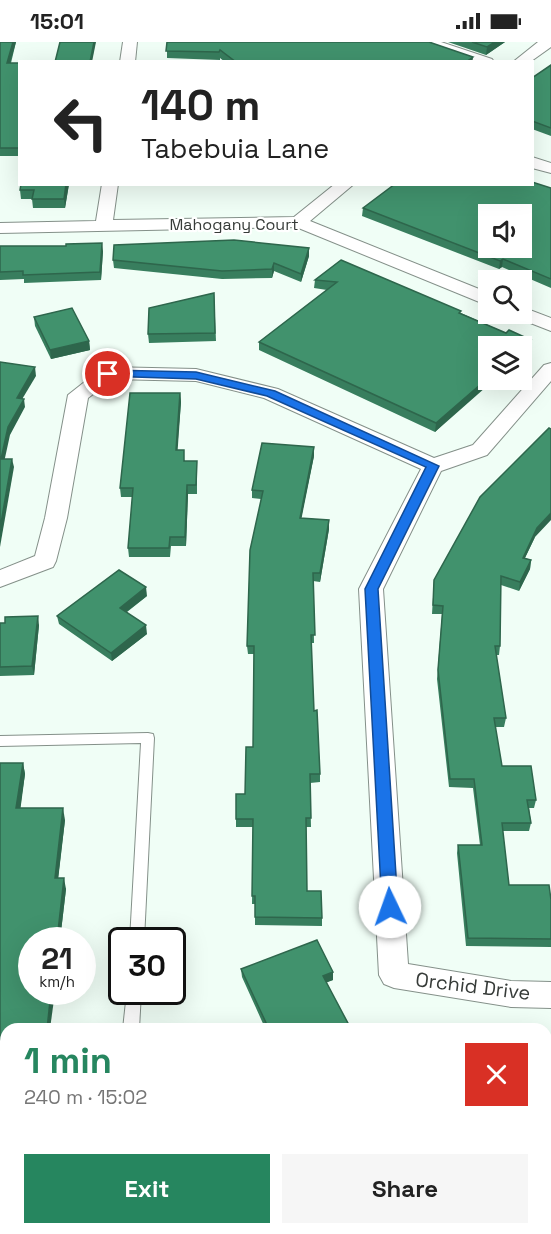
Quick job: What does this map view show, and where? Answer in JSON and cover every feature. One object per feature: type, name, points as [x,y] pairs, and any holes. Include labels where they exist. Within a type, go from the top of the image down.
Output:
[{"type":"street","points":[[127,60],[130,42]]},
{"type":"street","points":[[427,42],[481,60]]},
{"type":"street","points":[[523,60],[548,42]]},
{"type":"street","points":[[534,163],[551,168]]},
{"type":"street","points":[[104,225],[110,186]]},
{"type":"street","points":[[298,222],[343,186]]},
{"type":"street","name":"Mahogany Court","points":[[0,228],[298,222],[478,296]]},
{"type":"street","points":[[532,317],[551,325]]},
{"type":"street","points":[[0,579],[45,561],[56,518],[78,394],[108,374],[196,375],[271,393],[433,466],[480,450],[551,369]]},
{"type":"street","name":"Orchid Drive","points":[[433,466],[371,589],[394,975],[511,994],[551,994]]},
{"type":"lane","points":[[0,741],[148,738],[137,927]]},
{"type":"lane","points":[[131,1023],[133,1005]]},
{"type":"building","points":[[0,42],[13,42],[7,63],[18,63],[18,148],[0,148]]},
{"type":"building","points":[[60,42],[94,42],[90,60],[56,60]]},
{"type":"building","points":[[167,42],[429,42],[473,57],[469,60],[233,60],[220,50],[219,52],[166,51]]},
{"type":"building","points":[[472,42],[495,42],[487,47]]},
{"type":"building","points":[[551,65],[551,128],[534,122],[534,77]]},
{"type":"building","points":[[534,183],[551,188],[551,279],[503,259],[500,261],[492,258],[532,258],[532,204],[478,204],[478,252],[363,208],[392,186],[534,186]]},
{"type":"building","points":[[21,186],[66,186],[64,199],[32,199],[34,190],[20,190]]},
{"type":"building","points":[[234,240],[309,248],[301,274],[274,263],[272,269],[222,271],[113,260],[114,245]]},
{"type":"building","points":[[102,243],[100,272],[23,275],[23,271],[0,272],[0,246],[66,246],[66,244]]},
{"type":"building","points":[[341,260],[461,311],[459,313],[478,321],[478,324],[485,324],[506,333],[509,330],[522,336],[478,336],[478,387],[436,423],[259,342],[337,282],[315,280]]},
{"type":"building","points":[[214,293],[215,333],[148,334],[149,308]]},
{"type":"building","points":[[72,308],[89,341],[50,350],[34,317]]},
{"type":"building","points":[[0,362],[35,367],[17,398],[24,399],[8,427],[1,459],[12,459],[0,529]]},
{"type":"building","points":[[130,393],[180,393],[176,450],[184,450],[184,461],[197,461],[196,485],[187,485],[185,537],[170,537],[169,548],[128,548],[133,488],[120,488]]},
{"type":"building","points":[[549,428],[551,429],[551,513],[537,528],[523,558],[531,560],[520,582],[501,576],[500,646],[495,646],[506,718],[494,718],[502,766],[531,766],[536,800],[527,800],[531,823],[502,823],[509,885],[549,885],[551,939],[468,938],[458,845],[482,845],[474,779],[450,779],[438,670],[443,606],[433,605],[434,580],[480,497]]},
{"type":"building","points":[[262,443],[314,447],[300,518],[329,520],[320,573],[313,573],[315,635],[311,635],[314,711],[317,710],[320,774],[310,774],[311,818],[306,818],[307,891],[321,891],[322,918],[255,917],[255,896],[252,896],[253,819],[236,819],[236,794],[245,794],[246,747],[253,747],[254,646],[247,646],[250,550],[263,491],[252,490]]},
{"type":"building","points":[[119,570],[146,587],[120,608],[146,625],[111,653],[57,616]]},
{"type":"building","points":[[38,616],[32,666],[0,667],[0,623],[5,623],[5,617]]},
{"type":"building","points":[[0,763],[23,763],[16,808],[63,808],[55,878],[64,878],[58,927],[18,927],[18,1005],[50,1005],[48,1023],[0,1023]]},
{"type":"building","points":[[317,940],[333,972],[323,976],[348,1023],[266,1023],[241,969]]},
{"type":"route","points":[[108,374],[196,375],[271,393],[433,466],[371,589],[390,907]]}]
